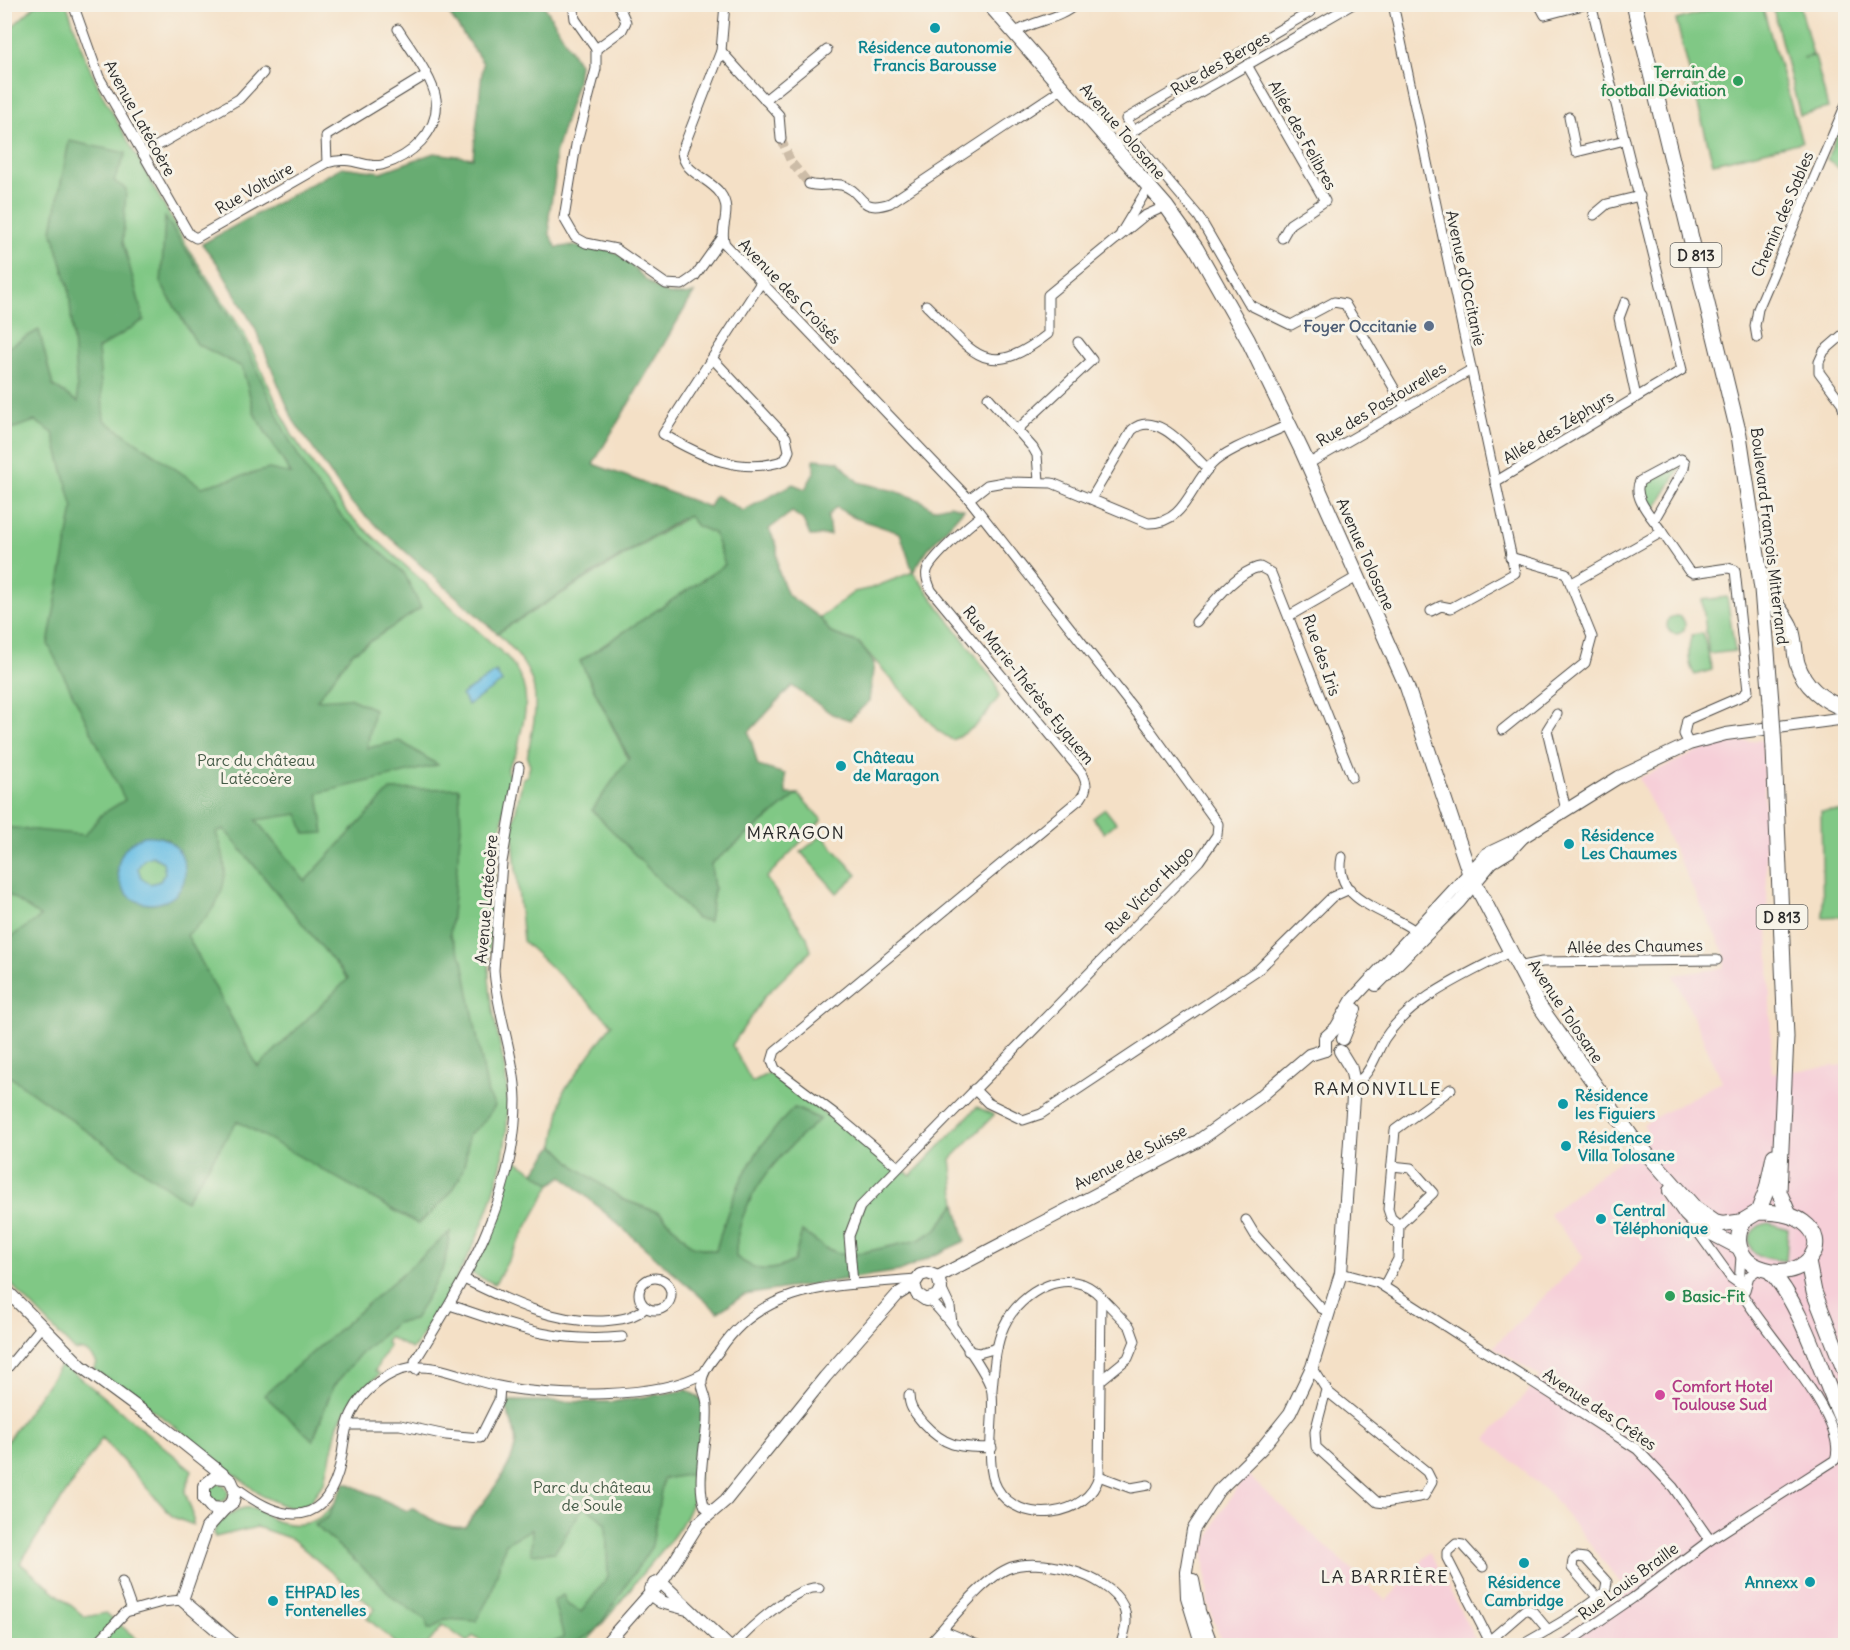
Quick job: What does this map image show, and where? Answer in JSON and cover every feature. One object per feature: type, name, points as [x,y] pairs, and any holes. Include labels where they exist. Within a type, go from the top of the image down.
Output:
[{"type":"main road","name":"Avenue Tolosane","points":[[989,4],[1166,206],[1196,248],[1222,292],[1290,424],[1407,687],[1472,878],[1517,968],[1538,1004],[1686,1214],[1698,1226],[1740,1250]]},
{"type":"main road","name":"Boulevard François Mitterrand","points":[[1634,4],[1730,389],[1746,477],[1762,589],[1774,749],[1783,929],[1785,1085],[1779,1192],[1789,1215]]},
{"type":"main road","points":[[1746,477],[1769,593],[1789,625],[1797,663],[1813,691],[1843,717]]},
{"type":"main road","name":"Boulevard François Mitterrand","points":[[1758,1212],[1773,1163],[1785,1085]]},
{"type":"main road","name":"Avenue Tolosane","points":[[1647,1156],[1705,1217],[1723,1224],[1743,1221]]},
{"type":"main road","points":[[1765,1269],[1794,1272],[1808,1262],[1814,1250],[1814,1240],[1811,1230],[1804,1222],[1789,1215],[1758,1212],[1743,1221],[1740,1250],[1765,1269],[1786,1292],[1845,1428]]},
{"type":"main road","points":[[1808,1262],[1814,1292],[1845,1374]]},
{"type":"street","name":"Avenue Latécoère","points":[[73,4],[91,61],[189,234],[196,238]]},
{"type":"street","points":[[577,4],[574,11],[575,19],[596,49],[596,69],[576,145],[564,218],[575,237],[586,243],[616,249],[666,284],[682,285],[695,276],[722,238]]},
{"type":"street","points":[[596,49],[621,30],[626,22],[618,4]]},
{"type":"street","name":"Avenue des Croisés","points":[[725,4],[721,51],[681,152],[686,166],[713,186],[726,204],[726,224],[722,238],[911,441],[969,499]]},
{"type":"street","points":[[1015,33],[1026,24],[1059,16],[1076,4]]},
{"type":"street","name":"Rue des Berges","points":[[1114,145],[1131,132],[1353,4]]},
{"type":"street","name":"Avenue d'Occitanie","points":[[1393,4],[1510,557]]},
{"type":"street","points":[[1539,4],[1545,15],[1589,4],[1640,196],[1607,204],[1594,215]]},
{"type":"street","name":"Rue des Berges","points":[[1131,132],[1126,119],[1310,12]]},
{"type":"street","name":"Rue Voltaire","points":[[196,238],[327,163],[342,158],[379,166],[414,151],[432,126],[436,99],[426,75],[398,29]]},
{"type":"street","points":[[765,100],[826,50]]},
{"type":"street","points":[[721,51],[779,116],[781,139]]},
{"type":"street","name":"Allée des Felibres","points":[[1247,65],[1325,201],[1290,224],[1282,238]]},
{"type":"street","points":[[143,154],[239,99],[262,73]]},
{"type":"street","points":[[327,163],[326,136],[426,75]]},
{"type":"street","points":[[809,184],[819,188],[839,184],[848,188],[866,205],[875,208],[890,204],[1063,88]]},
{"type":"street","name":"Chemin des Sables","points":[[1757,338],[1755,326],[1758,309],[1845,104]]},
{"type":"street","points":[[1569,117],[1576,152],[1625,140]]},
{"type":"street","points":[[1131,132],[1199,217],[1250,305],[1291,325],[1334,302],[1345,304],[1405,407]]},
{"type":"street","points":[[1117,240],[1149,186]]},
{"type":"street","name":"Allée des Zéphyrs","points":[[1495,483],[1682,370],[1640,196]]},
{"type":"street","points":[[926,305],[978,357],[1006,360],[1028,350],[1048,334],[1048,295],[1083,263],[1117,240],[1144,216],[1166,206]]},
{"type":"street","points":[[712,358],[786,437],[789,451],[785,460],[769,466],[729,464],[693,452],[663,434],[712,358],[762,281]]},
{"type":"street","name":"Allée des Zéphyrs","points":[[1625,303],[1619,318],[1636,397]]},
{"type":"street","points":[[1845,332],[1824,351],[1819,362],[1819,372],[1842,403],[1845,421]]},
{"type":"street","points":[[1017,430],[1092,360],[1078,342]]},
{"type":"street","name":"Rue des Pastourelles","points":[[1308,465],[1471,370]]},
{"type":"street","points":[[988,397],[1037,455],[1039,482]]},
{"type":"street","points":[[1091,499],[1132,430],[1138,425],[1152,424],[1173,435],[1208,469]]},
{"type":"street","points":[[969,499],[987,485],[1052,483],[1148,523],[1159,524],[1177,514],[1208,469],[1222,457],[1290,424]]},
{"type":"street","points":[[1654,520],[1684,468],[1685,462],[1681,459],[1640,481],[1636,493],[1654,520],[1662,532],[1688,570],[1693,573],[1728,568],[1736,570],[1737,576],[1748,691],[1742,696],[1687,720],[1684,734],[1689,744]]},
{"type":"street","name":"Rue Victor Hugo","points":[[853,1284],[848,1254],[849,1236],[853,1222],[864,1202],[1199,861],[1217,836],[1218,824],[1148,727],[969,499]]},
{"type":"street","name":"Rue Marie-Thérèse Eyquem","points":[[898,1167],[836,1114],[775,1069],[772,1061],[776,1052],[1081,798],[1086,790],[1086,782],[1082,773],[932,590],[926,579],[927,570],[936,559],[981,516]]},
{"type":"street","points":[[1572,583],[1662,532]]},
{"type":"street","points":[[1502,730],[1585,663],[1593,637],[1572,592],[1572,583],[1566,573],[1510,557]]},
{"type":"street","points":[[1431,611],[1441,606],[1451,608],[1515,573],[1510,557]]},
{"type":"street","points":[[1196,622],[1226,590],[1248,571],[1260,567],[1271,573],[1289,616]]},
{"type":"street","name":"Rue des Iris","points":[[1352,777],[1289,616],[1357,577]]},
{"type":"street","points":[[1557,714],[1546,730],[1566,810]]},
{"type":"street","points":[[1338,1036],[1344,1043],[1340,1052],[1334,1054],[1326,1050],[1323,1041],[1338,1036],[1353,999],[1472,878],[1510,851],[1523,837],[1619,777],[1689,744],[1726,734],[1843,717]]},
{"type":"street","name":"Avenue Latécoère","points":[[416,1368],[416,1361],[464,1279],[495,1210],[513,1141],[515,1086],[494,970],[502,862],[519,767]]},
{"type":"street","points":[[1342,857],[1341,874],[1350,889],[1375,911],[1418,933]]},
{"type":"street","points":[[974,1089],[988,1103],[1023,1120],[1035,1117],[1259,969],[1332,897],[1350,889]]},
{"type":"street","points":[[1354,1082],[1364,1077],[1380,1047],[1398,1021],[1440,990],[1509,952]]},
{"type":"street","name":"Allée des Chaumes","points":[[1517,968],[1542,962],[1717,960]]},
{"type":"street","name":"Avenue de Suisse","points":[[939,1282],[1198,1141],[1262,1096],[1309,1055],[1326,1050]]},
{"type":"street","points":[[1202,1646],[1187,1597],[1186,1572],[1193,1530],[1218,1491],[1262,1448],[1290,1413],[1312,1367],[1344,1273],[1344,1228],[1354,1082],[1351,1069],[1340,1052]]},
{"type":"street","points":[[1399,1225],[1391,1218],[1388,1209],[1395,1130],[1451,1089]]},
{"type":"street","points":[[1384,1286],[1398,1259],[1399,1225],[1433,1193],[1412,1168],[1392,1166]]},
{"type":"street","points":[[1246,1220],[1255,1235],[1321,1308],[1330,1309]]},
{"type":"street","points":[[1700,1235],[1731,1278],[1741,1285]]},
{"type":"street","points":[[1710,1540],[1826,1468],[1835,1460],[1839,1452],[1836,1435],[1815,1396],[1741,1293],[1740,1250]]},
{"type":"street","points":[[1745,1298],[1747,1280],[1765,1269]]},
{"type":"street","name":"Avenue de Suisse","points":[[915,1282],[928,1273],[939,1282]]},
{"type":"street","name":"Avenue des Crêtes","points":[[1344,1273],[1370,1278],[1384,1286],[1637,1449],[1673,1487],[1710,1540]]},
{"type":"street","points":[[464,1279],[527,1308],[574,1322],[614,1320],[634,1316],[646,1307]]},
{"type":"street","points":[[710,1509],[701,1493],[707,1411],[702,1385],[704,1373],[731,1334],[758,1310],[797,1294],[853,1284],[915,1282]]},
{"type":"street","points":[[915,1282],[917,1294],[952,1326],[992,1390]]},
{"type":"street","points":[[604,1646],[654,1587],[692,1519],[710,1509],[749,1469],[889,1304],[898,1294],[915,1282]]},
{"type":"street","points":[[939,1282],[950,1307],[952,1326]]},
{"type":"street","name":"Avenue de Suisse","points":[[925,1299],[937,1296],[939,1282]]},
{"type":"street","points":[[1101,1297],[1099,1476],[1092,1493],[1077,1506],[1052,1511],[1026,1509],[1012,1504],[997,1488],[992,1475],[992,1390],[997,1348],[1011,1314],[1030,1294],[1060,1282],[1079,1282],[1091,1287],[1101,1297],[1132,1330],[1135,1341],[1128,1358],[1101,1380]]},
{"type":"street","points":[[4,1288],[81,1366],[165,1428],[250,1498],[283,1513],[298,1515],[310,1512],[333,1484],[354,1409],[368,1391],[394,1373],[416,1368],[434,1368],[500,1387],[556,1392],[612,1392],[681,1384],[704,1373]]},
{"type":"street","points":[[889,1304],[903,1299],[925,1299]]},
{"type":"street","points":[[450,1305],[537,1334],[576,1340],[622,1337]]},
{"type":"street","points":[[4,1372],[42,1326]]},
{"type":"street","points":[[968,1351],[980,1353],[997,1348]]},
{"type":"street","points":[[1312,1367],[1326,1390],[1427,1472],[1432,1482],[1424,1496],[1377,1502],[1318,1450],[1314,1435],[1326,1390]]},
{"type":"street","points":[[348,1425],[400,1425],[446,1436],[480,1438],[499,1400],[500,1387]]},
{"type":"street","points":[[909,1395],[910,1408],[940,1439],[959,1447],[992,1448]]},
{"type":"street","points":[[182,1600],[207,1528],[202,1460]]},
{"type":"street","points":[[1099,1476],[1131,1488],[1148,1485]]},
{"type":"street","points":[[204,1486],[215,1477],[230,1482]]},
{"type":"street","points":[[207,1528],[235,1498],[230,1482]]},
{"type":"street","points":[[206,1503],[212,1508],[224,1509]]},
{"type":"street","points":[[1202,1513],[1193,1574],[1199,1611],[1212,1646]]},
{"type":"street","name":"Rue Louis Braille","points":[[1563,1646],[1633,1598],[1710,1540]]},
{"type":"street","points":[[1482,1567],[1463,1545],[1456,1544],[1447,1552],[1447,1558],[1491,1643],[1526,1609],[1532,1611],[1548,1630]]},
{"type":"street","points":[[1520,1646],[1598,1598],[1607,1589],[1607,1582],[1585,1558],[1577,1557],[1573,1560],[1572,1568],[1598,1598]]},
{"type":"street","points":[[927,1646],[1000,1573],[1020,1565],[1046,1564],[1096,1581],[1115,1594],[1123,1606],[1126,1619],[1120,1646]]},
{"type":"street","points":[[122,1582],[132,1610]]},
{"type":"street","points":[[654,1587],[661,1602],[687,1609],[728,1646]]},
{"type":"street","points":[[595,1646],[654,1587]]},
{"type":"street","points":[[733,1646],[756,1624],[801,1590],[819,1588]]},
{"type":"street","points":[[93,1646],[122,1614],[162,1602],[182,1600],[236,1646]]},
{"type":"street","points":[[942,1630],[980,1646]]},
{"type":"shaded area","points":[[1763,740],[1772,1073],[1845,1065],[1845,1645],[1549,1645],[1626,1590],[1550,1494],[1486,1439],[1541,1377],[1493,1347],[1584,1257],[1549,1214],[1650,1137],[1643,1124],[1722,1081],[1674,975],[1724,968],[1725,955],[1639,778],[1715,744]]},
{"type":"shaded area","points":[[1246,1474],[1386,1601],[1430,1552],[1478,1645],[1222,1645],[1208,1603],[1204,1551],[1219,1515]]},
{"type":"green space","name":"Terrain de football Déviation","points":[[1730,4],[1762,5],[1802,142],[1713,163],[1676,20]]},
{"type":"green space","name":"Parc du château Latécoère","points":[[36,5],[67,5],[85,58],[103,96],[189,250],[244,333],[292,435],[348,514],[507,657],[519,675],[525,692],[525,711],[518,747],[507,772],[510,776],[492,900],[489,974],[506,1077],[508,1113],[504,1149],[496,1185],[470,1253],[434,1317],[415,1347],[411,1349],[389,1337],[386,1343],[389,1345],[375,1371],[380,1374],[353,1398],[338,1424],[325,1481],[309,1503],[296,1508],[287,1507],[262,1496],[168,1421],[93,1369],[97,1364],[91,1355],[82,1350],[75,1351],[5,1278],[4,34]]},
{"type":"green space","points":[[443,5],[544,5],[579,64],[577,82],[555,154],[555,178],[549,216],[550,235],[557,248],[589,246],[607,249],[620,255],[661,291],[681,295],[694,293],[593,464],[709,507],[715,495],[743,511],[793,484],[805,489],[814,473],[814,459],[838,461],[858,482],[895,491],[922,501],[932,509],[950,505],[964,509],[927,550],[913,572],[900,533],[855,518],[836,507],[828,516],[830,535],[810,536],[803,520],[792,512],[769,529],[777,546],[778,570],[788,595],[820,618],[831,633],[859,643],[874,663],[869,701],[850,720],[832,714],[792,686],[749,732],[758,766],[785,774],[786,794],[798,794],[711,864],[714,890],[709,921],[697,919],[592,810],[629,758],[580,661],[725,565],[714,533],[697,526],[689,516],[679,520],[497,633],[350,502],[293,420],[255,328],[217,263],[202,244],[342,167],[381,172],[434,153],[473,158],[483,63]]},
{"type":"green space","points":[[1772,5],[1800,5],[1813,55],[1803,58],[1815,56],[1828,108],[1800,115]]},
{"type":"green space","points":[[1845,115],[1845,173],[1827,159]]},
{"type":"green space","points":[[69,141],[126,153],[114,181],[126,189],[123,242],[144,320],[98,349],[104,420],[202,487],[269,469],[291,474],[255,415],[242,367],[197,344],[161,284],[165,217],[240,334],[288,438],[313,481],[343,518],[404,573],[421,608],[351,654],[317,700],[349,698],[374,709],[367,748],[400,741],[438,765],[318,793],[324,833],[305,834],[298,814],[256,820],[305,881],[390,790],[459,788],[461,827],[450,935],[463,961],[488,1094],[495,1106],[480,1126],[468,1135],[464,1164],[455,1186],[440,1205],[418,1224],[237,1121],[186,1201],[5,1073],[5,941],[41,917],[5,892],[5,827],[85,835],[102,814],[125,800],[48,644],[73,508],[53,433],[35,421],[5,431],[5,349],[39,330],[53,386],[78,402],[69,289],[52,230]],"holes":[[[224,829],[348,979],[258,1067],[187,935],[209,913],[222,890],[225,863],[216,833]],[[158,836],[169,840],[173,896],[163,902],[146,904],[128,889],[117,872]]]},
{"type":"green space","points":[[1678,464],[1680,468],[1656,508],[1649,507],[1640,492],[1642,484]]},
{"type":"green space","points":[[689,516],[697,526],[714,533],[726,565],[580,661],[708,921],[714,890],[711,864],[798,794],[822,820],[766,878],[807,937],[811,951],[765,996],[732,1045],[752,1082],[769,1073],[911,1176],[977,1107],[994,1115],[951,1159],[956,1204],[936,1230],[919,1240],[847,1256],[825,1248],[802,1231],[794,1262],[785,1266],[764,1270],[750,1266],[735,1256],[737,1235],[743,1216],[762,1179],[790,1147],[820,1119],[795,1108],[766,1140],[745,1174],[728,1210],[716,1251],[692,1246],[660,1213],[624,1200],[576,1167],[554,1145],[563,1092],[612,1024],[523,941],[512,828],[523,778],[527,776],[530,766],[527,758],[534,720],[534,690],[523,663],[497,633]]},
{"type":"green space","points":[[913,572],[996,683],[999,697],[974,727],[952,740],[937,730],[859,643],[831,633],[820,618],[854,592],[872,588]]},
{"type":"green space","points":[[1727,597],[1735,651],[1709,654],[1702,600]]},
{"type":"green space","points":[[1676,616],[1682,619],[1685,625],[1682,631],[1676,634],[1670,631],[1667,625],[1670,619]]},
{"type":"green space","points":[[1703,633],[1712,670],[1695,675],[1689,656],[1689,645],[1692,635]]},
{"type":"green space","points":[[1105,809],[1116,823],[1104,833],[1093,818]]},
{"type":"green space","points":[[1821,811],[1845,811],[1845,916],[1823,917]]},
{"type":"green space","points":[[822,835],[857,875],[837,893],[801,852]]},
{"type":"green space","points":[[794,1108],[820,1119],[776,1163],[752,1197],[743,1216],[736,1257],[751,1266],[764,1270],[786,1265],[794,1261],[802,1231],[825,1248],[847,1256],[919,1240],[936,1230],[956,1204],[965,1241],[900,1271],[744,1295],[718,1312],[563,1176],[551,1184],[534,1172],[554,1145],[576,1167],[624,1200],[660,1213],[692,1246],[716,1251],[728,1210],[744,1174],[766,1140]]},
{"type":"green space","points":[[514,1159],[551,1184],[495,1284],[470,1273],[493,1226]]},
{"type":"green space","points":[[1769,1223],[1788,1229],[1786,1261],[1758,1255],[1750,1246],[1750,1235],[1753,1231]]},
{"type":"green space","points":[[450,1232],[444,1267],[414,1320],[396,1323],[360,1354],[333,1387],[313,1440],[264,1395]]},
{"type":"green space","points":[[62,1363],[192,1470],[185,1492],[193,1515],[193,1525],[173,1517],[102,1438],[20,1563],[85,1617],[106,1613],[144,1645],[5,1646],[5,1444]]},
{"type":"green space","name":"Parc du château de Soule","points":[[687,1390],[704,1401],[700,1467],[691,1505],[668,1544],[583,1645],[486,1645],[473,1636],[467,1642],[443,1625],[427,1645],[398,1645],[367,1618],[375,1609],[292,1539],[257,1527],[215,1537],[214,1533],[219,1523],[229,1514],[242,1509],[254,1508],[274,1520],[286,1523],[308,1523],[318,1519],[334,1504],[345,1482],[407,1511],[413,1508],[444,1525],[465,1527],[501,1478],[512,1457],[515,1438],[505,1407],[507,1401],[613,1402]]},
{"type":"green space","name":"Parc du château de Soule","points":[[687,1390],[704,1401],[699,1473],[663,1479],[652,1546],[596,1631],[570,1645],[534,1645],[535,1641],[550,1644],[563,1638],[554,1600],[563,1595],[568,1605],[581,1612],[608,1577],[606,1523],[584,1506],[555,1552],[531,1554],[532,1529],[506,1543],[491,1594],[476,1621],[445,1619],[432,1629],[428,1629],[426,1620],[392,1597],[380,1583],[315,1525],[328,1517],[345,1482],[407,1511],[413,1508],[444,1525],[465,1527],[501,1478],[512,1457],[515,1438],[505,1407],[507,1401],[613,1402]]},
{"type":"green space","points":[[219,1484],[225,1487],[228,1493],[225,1499],[219,1502],[213,1499],[210,1493],[213,1487]]},
{"type":"water","points":[[496,672],[502,682],[468,705],[461,695]]},
{"type":"water","points":[[144,836],[160,837],[172,843],[180,853],[185,877],[181,888],[172,897],[159,903],[144,903],[132,898],[124,890],[119,878],[118,866],[122,854],[130,844]],"holes":[[[152,856],[163,862],[165,873],[160,881],[150,884],[141,878],[138,868],[144,859]]]},
{"type":"tunnel","points":[[781,139],[791,162],[809,184]]},
{"type":"place","name":"Résidence autonomie Francis Barousse","points":[[935,28]]},
{"type":"place","name":"Terrain de football Déviation","points":[[1738,81]]},
{"type":"place","name":"Foyer Occitanie","points":[[1429,326]]},
{"type":"place","name":"Château de Maragon","points":[[841,766]]},
{"type":"place","name":"Résidence Les Chaumes","points":[[1569,844]]},
{"type":"place","name":"Résidence les Figuiers","points":[[1563,1104]]},
{"type":"place","name":"Résidence Villa Tolosane","points":[[1566,1146]]},
{"type":"place","name":"Central Téléphonique","points":[[1601,1219]]},
{"type":"place","name":"Basic-Fit","points":[[1670,1296]]},
{"type":"place","name":"Comfort Hotel Toulouse Sud","points":[[1660,1395]]},
{"type":"place","name":"Résidence Cambridge","points":[[1524,1563]]},
{"type":"place","name":"Annexx","points":[[1810,1582]]},
{"type":"place","name":"EHPAD les Fontenelles","points":[[273,1601]]},
{"type":"district","name":"MARAGON","points":[[796,832]]},
{"type":"district","name":"RAMONVILLE","points":[[1378,1088]]},
{"type":"district","name":"LA BARRIÈRE","points":[[1385,1576]]}]
